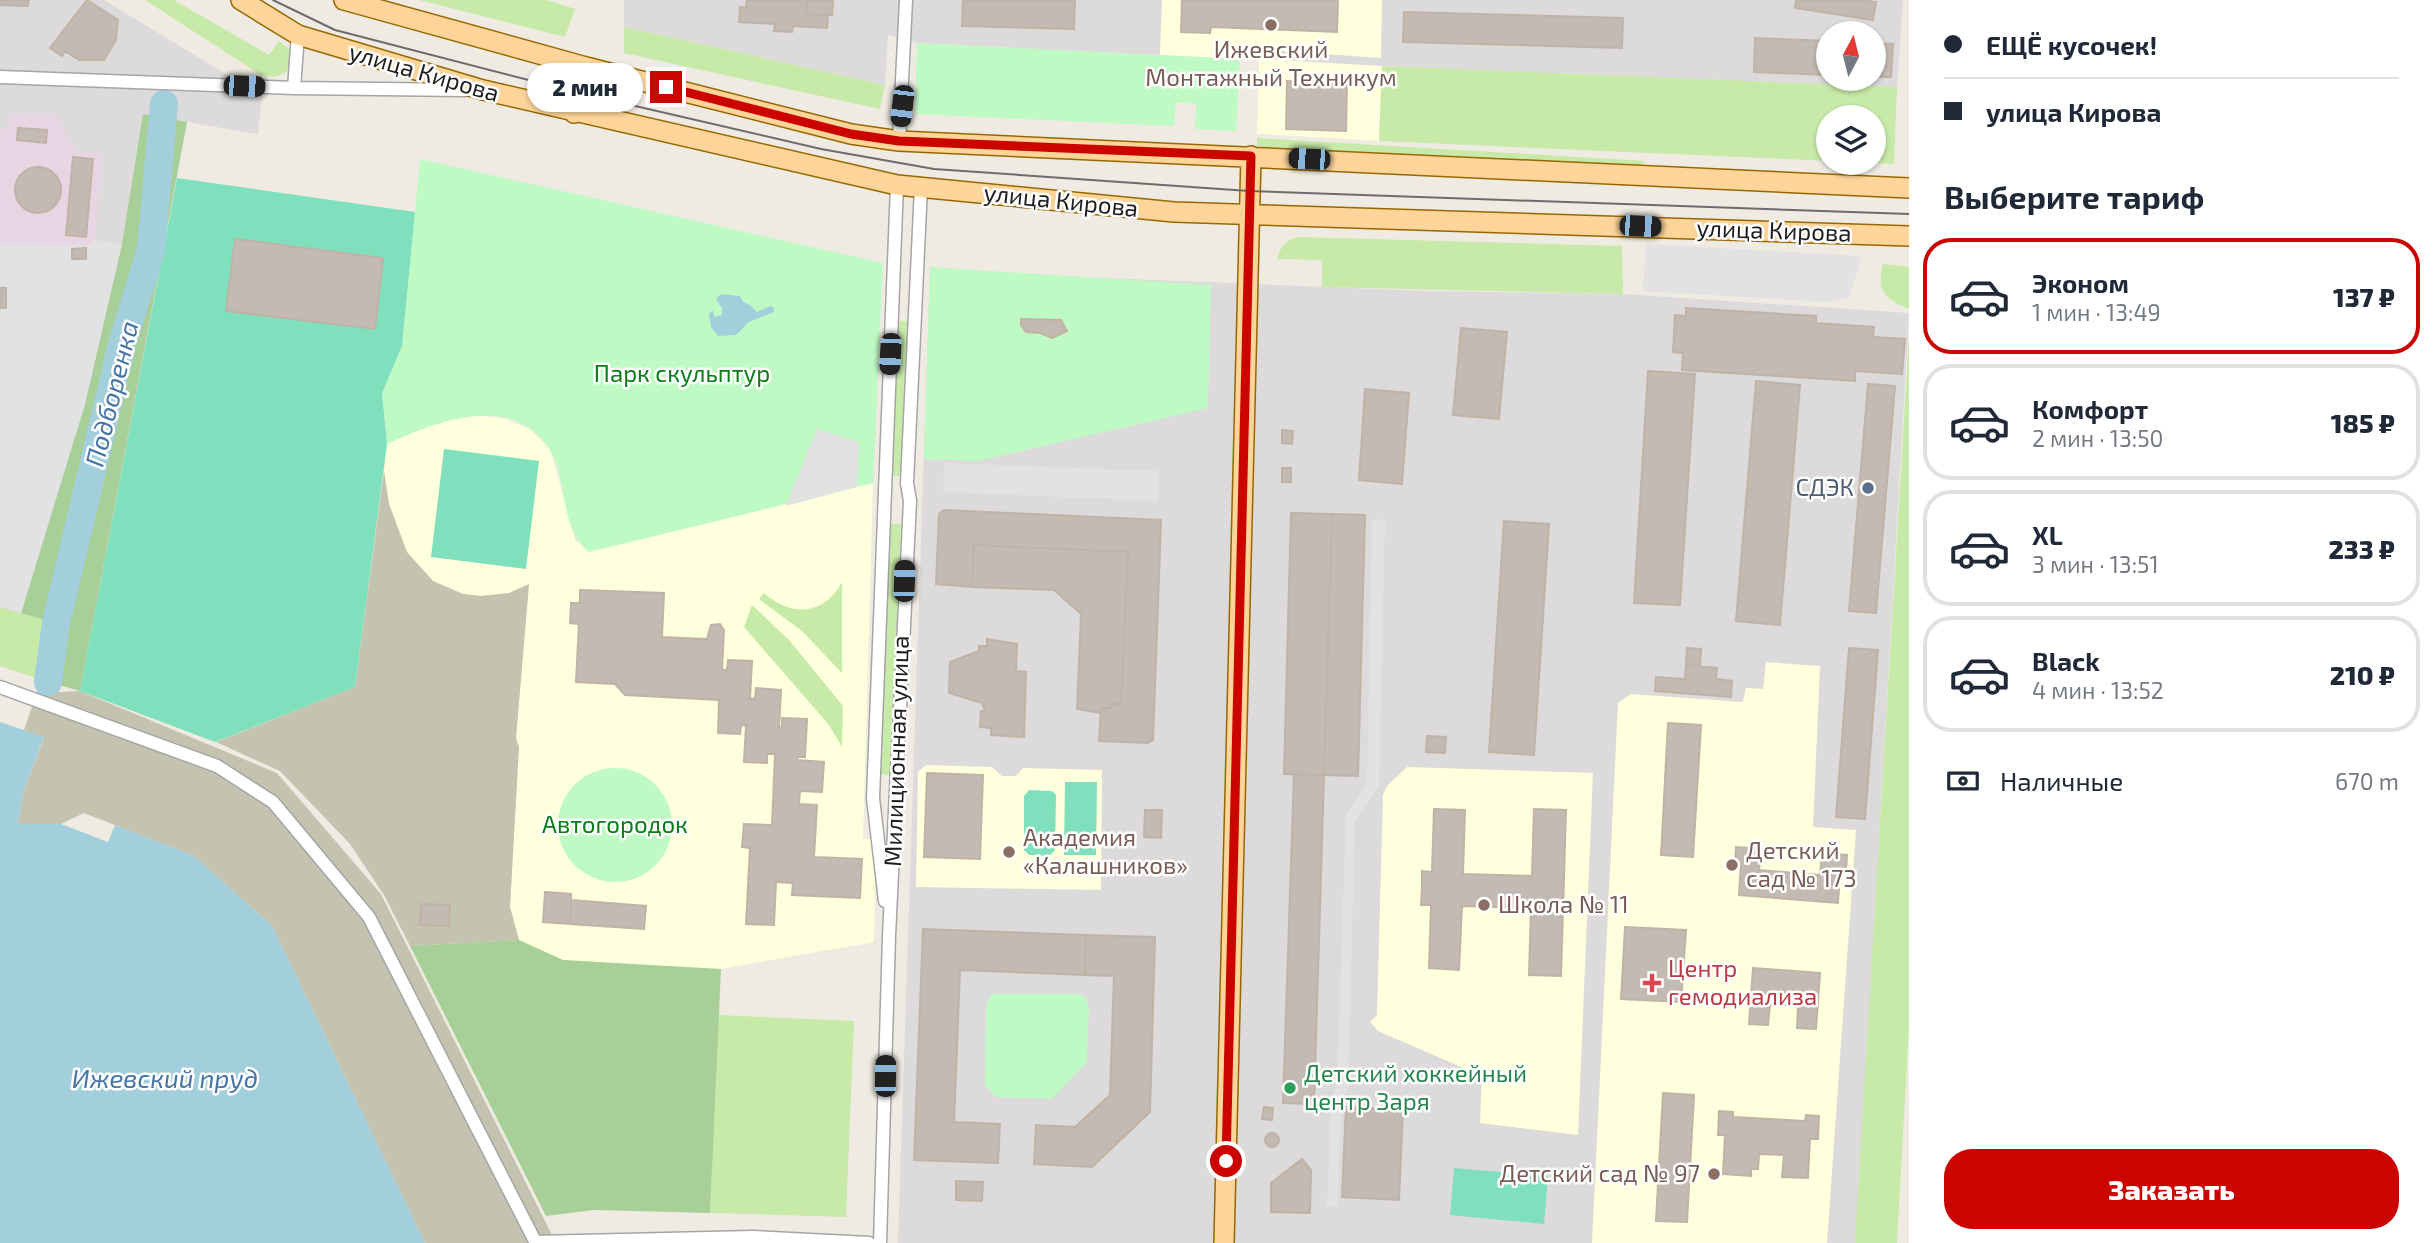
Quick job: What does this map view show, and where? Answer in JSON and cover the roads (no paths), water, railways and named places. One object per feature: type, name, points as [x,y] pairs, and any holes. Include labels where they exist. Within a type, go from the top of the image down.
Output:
[{"type":"main road","name":"улица Кирова","points":[[241,0],[298,35],[483,90],[897,185],[1174,212],[1909,236]]},
{"type":"main road","name":"улица Кирова","points":[[344,0],[586,67],[851,134],[899,141],[1909,188]]},
{"type":"main road","points":[[574,113],[586,67]]},
{"type":"main road","points":[[1224,1243],[1251,156]]},
{"type":"street","points":[[899,141],[906,0]]},
{"type":"street","points":[[294,88],[298,35]]},
{"type":"street","points":[[0,77],[294,88],[483,90]]},
{"type":"street","name":"Милиционная улица","points":[[889,936],[873,797],[897,185]]},
{"type":"street","name":"Милиционная улица","points":[[880,1243],[889,936],[910,501],[907,483],[921,187]]},
{"type":"street","points":[[0,687],[217,766],[273,802],[369,917],[536,1243],[753,1237],[869,1243]]},
{"type":"water","points":[[721,294],[740,296],[743,302],[757,312],[770,306],[774,308],[774,312],[749,322],[736,335],[718,336],[711,327],[709,314],[713,310],[714,317],[722,315],[722,308],[716,299]]},
{"type":"water","name":"Ижевский пруд","points":[[0,722],[44,737],[24,789],[18,824],[61,824],[108,842],[115,825],[194,856],[272,926],[425,1243],[0,1243]]},
{"type":"waterway","name":"Подборенка","points":[[48,682],[56,623],[122,344],[151,250],[164,104]]},
{"type":"tram line","points":[[273,0],[335,30],[579,93],[821,149],[934,169],[1249,191],[1909,214]]},
{"type":"place","name":"Ижевский Монтажный Техникум","points":[[1271,25]]},
{"type":"place","name":"СДЭК","points":[[1868,488]]},
{"type":"place","name":"Академия «Калашников»","points":[[1009,852]]},
{"type":"place","name":"Детский сад № 173","points":[[1732,865]]},
{"type":"place","name":"Школа № 11","points":[[1484,905]]},
{"type":"place","name":"Центр гемодиализа","points":[[1652,983]]},
{"type":"place","name":"Детский хоккейный центр Заря","points":[[1290,1088]]},
{"type":"place","name":"Детский сад № 97","points":[[1714,1174]]},
{"type":"park label","name":"Парк скульптур","points":[[682,374]]},
{"type":"park label","name":"Автогородок","points":[[615,825]]}]
